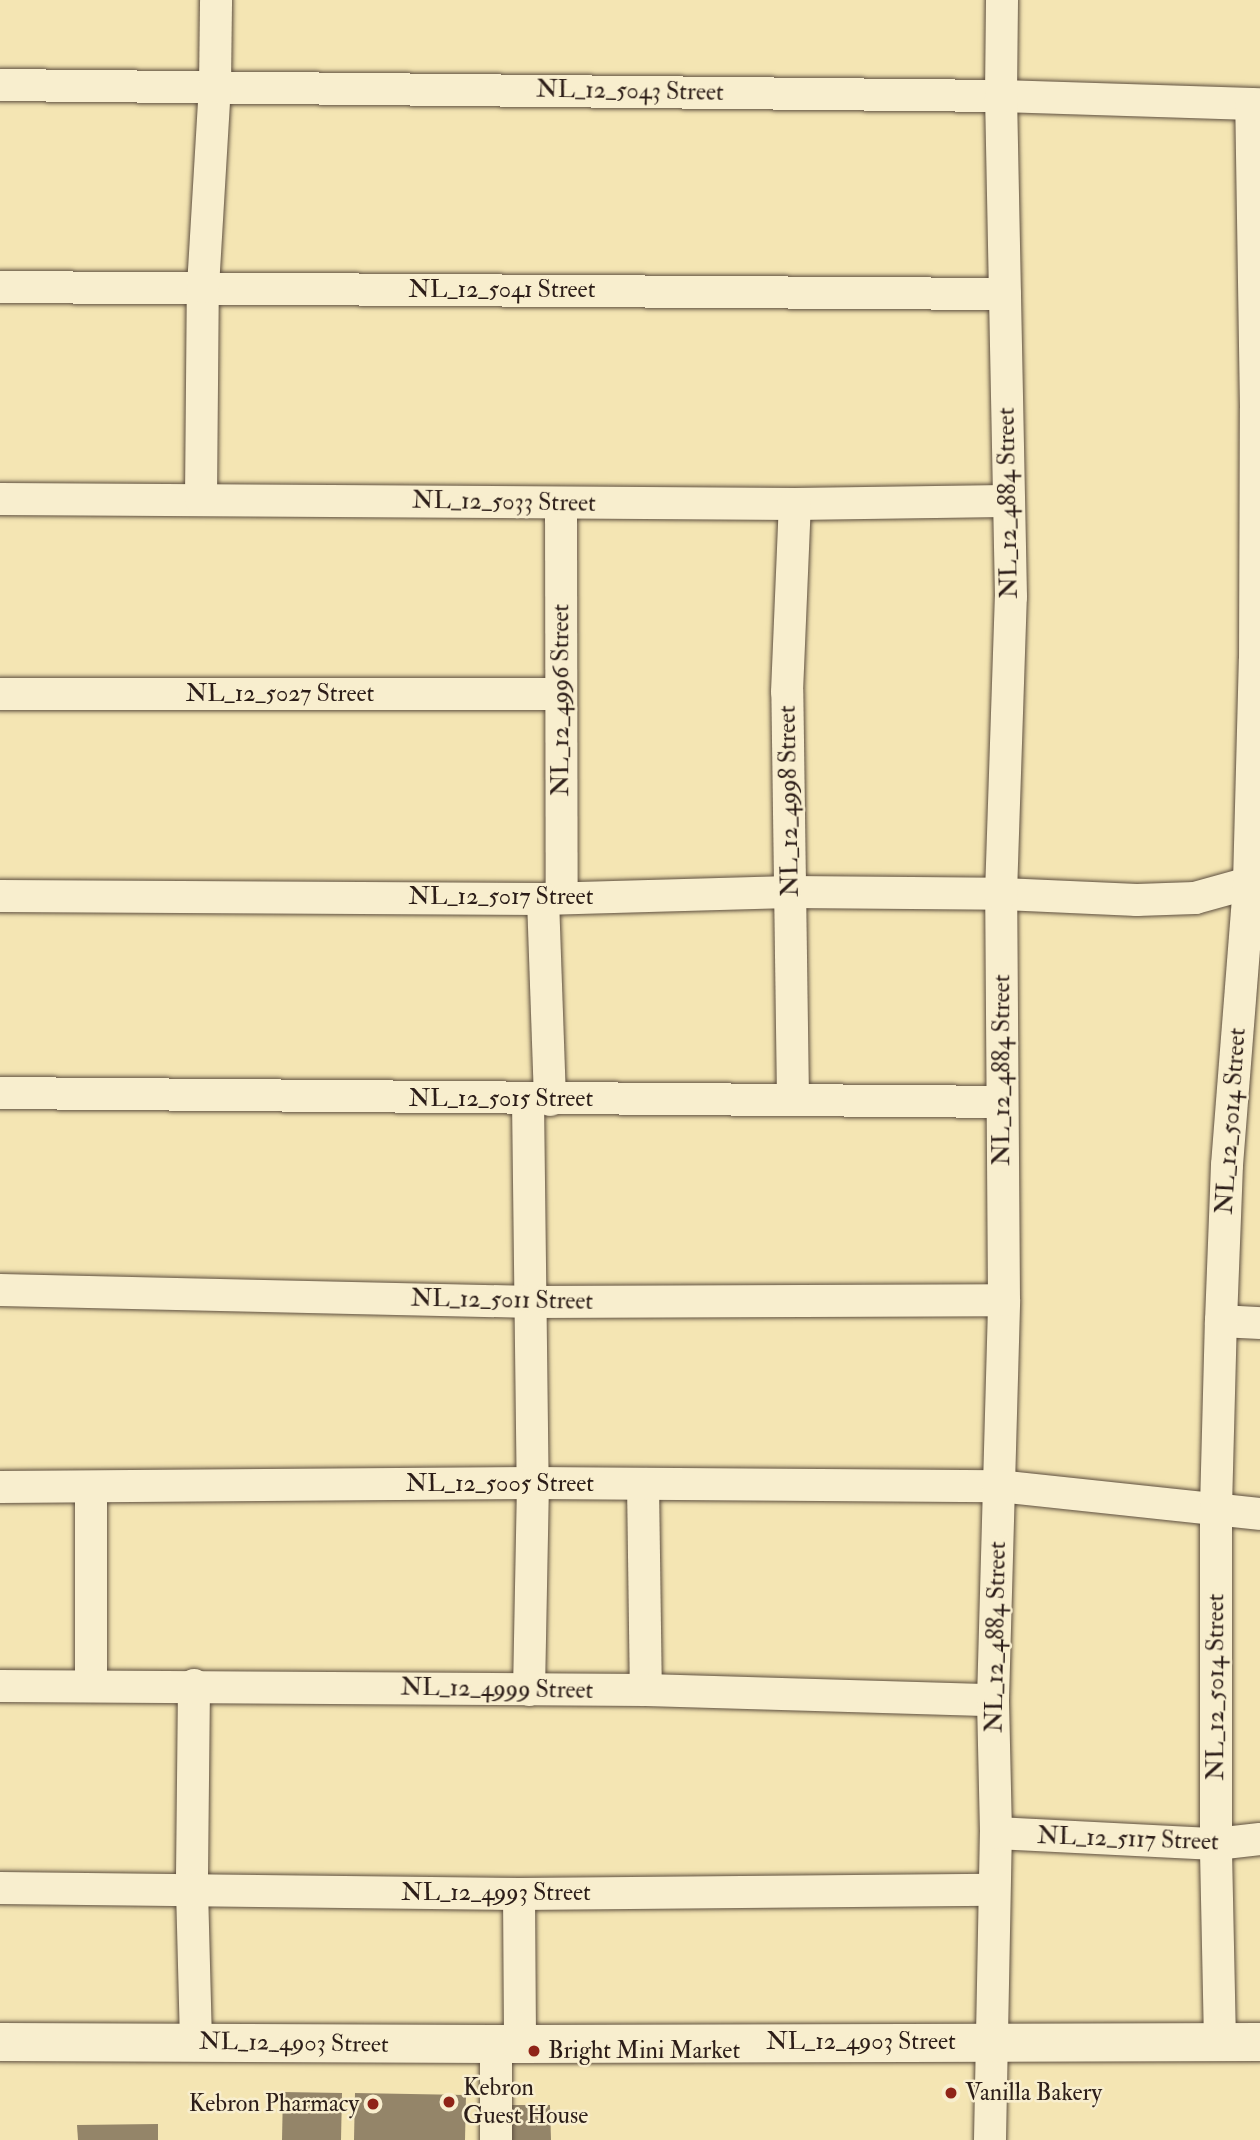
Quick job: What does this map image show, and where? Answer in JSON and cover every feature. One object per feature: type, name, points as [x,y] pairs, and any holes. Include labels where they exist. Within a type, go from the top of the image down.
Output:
[{"type":"street","points":[[201,499],[203,287],[215,86],[216,0]]},
{"type":"street","name":"NL_12_4884 Street","points":[[990,2140],[996,1833],[993,1700],[1004,1300],[1001,894],[1011,597],[1001,96],[1002,0]]},
{"type":"street","name":"NL_12_5043 Street","points":[[0,85],[1001,96],[1255,104]]},
{"type":"street","name":"NL_12_5014 Street","points":[[1220,2042],[1216,1844],[1216,1508],[1221,1321],[1227,1165],[1255,883],[1258,409],[1255,104]]},
{"type":"street","name":"NL_12_5041 Street","points":[[0,287],[1005,294]]},
{"type":"street","name":"NL_12_5033 Street","points":[[0,499],[795,504],[1008,501]]},
{"type":"street","name":"NL_12_4996 Street","points":[[528,1690],[533,1483],[532,1302],[539,1100],[553,898],[561,694],[561,503]]},
{"type":"street","name":"NL_12_4998 Street","points":[[793,1099],[787,692],[795,504]]},
{"type":"street","name":"NL_12_5027 Street","points":[[0,694],[561,694]]},
{"type":"street","name":"NL_12_5017 Street","points":[[0,896],[553,898],[790,892],[1001,894],[1137,900],[1195,898],[1255,883]]},
{"type":"street","name":"NL_12_5015 Street","points":[[0,1093],[539,1100],[1002,1102]]},
{"type":"street","name":"NL_12_5011 Street","points":[[0,1290],[532,1302],[1004,1300]]},
{"type":"street","points":[[1221,1321],[1260,1323]]},
{"type":"street","name":"NL_12_5005 Street","points":[[0,1487],[533,1483],[999,1486],[1260,1514]]},
{"type":"street","points":[[643,1484],[646,1690]]},
{"type":"street","points":[[90,1685],[92,1487]]},
{"type":"street","points":[[194,1685],[192,1889],[196,2042]]},
{"type":"street","name":"NL_12_4999 Street","points":[[0,1686],[194,1685],[646,1690],[993,1700]]},
{"type":"street","name":"NL_12_5117 Street","points":[[996,1833],[1216,1844],[1260,1839]]},
{"type":"street","name":"NL_12_4993 Street","points":[[0,1888],[519,1894],[993,1890]]},
{"type":"street","points":[[496,2140],[508,2044],[519,1894]]},
{"type":"street","name":"NL_12_4903 Street","points":[[0,2042],[1260,2042]]},
{"type":"building","points":[[283,2092],[342,2093],[341,2140],[282,2140]]},
{"type":"building","points":[[355,2093],[466,2095],[465,2140],[354,2140]]},
{"type":"building","points":[[506,2105],[550,2105],[551,2140],[506,2140]]},
{"type":"building","points":[[158,2124],[158,2140],[78,2140],[77,2125]]},
{"type":"place","name":"Bright Mini Market","points":[[534,2051]]},
{"type":"place","name":"Vanilla Bakery","points":[[951,2093]]},
{"type":"place","name":"Kebron Guest House","points":[[449,2102]]},
{"type":"place","name":"Kebron Pharmacy","points":[[373,2104]]}]
